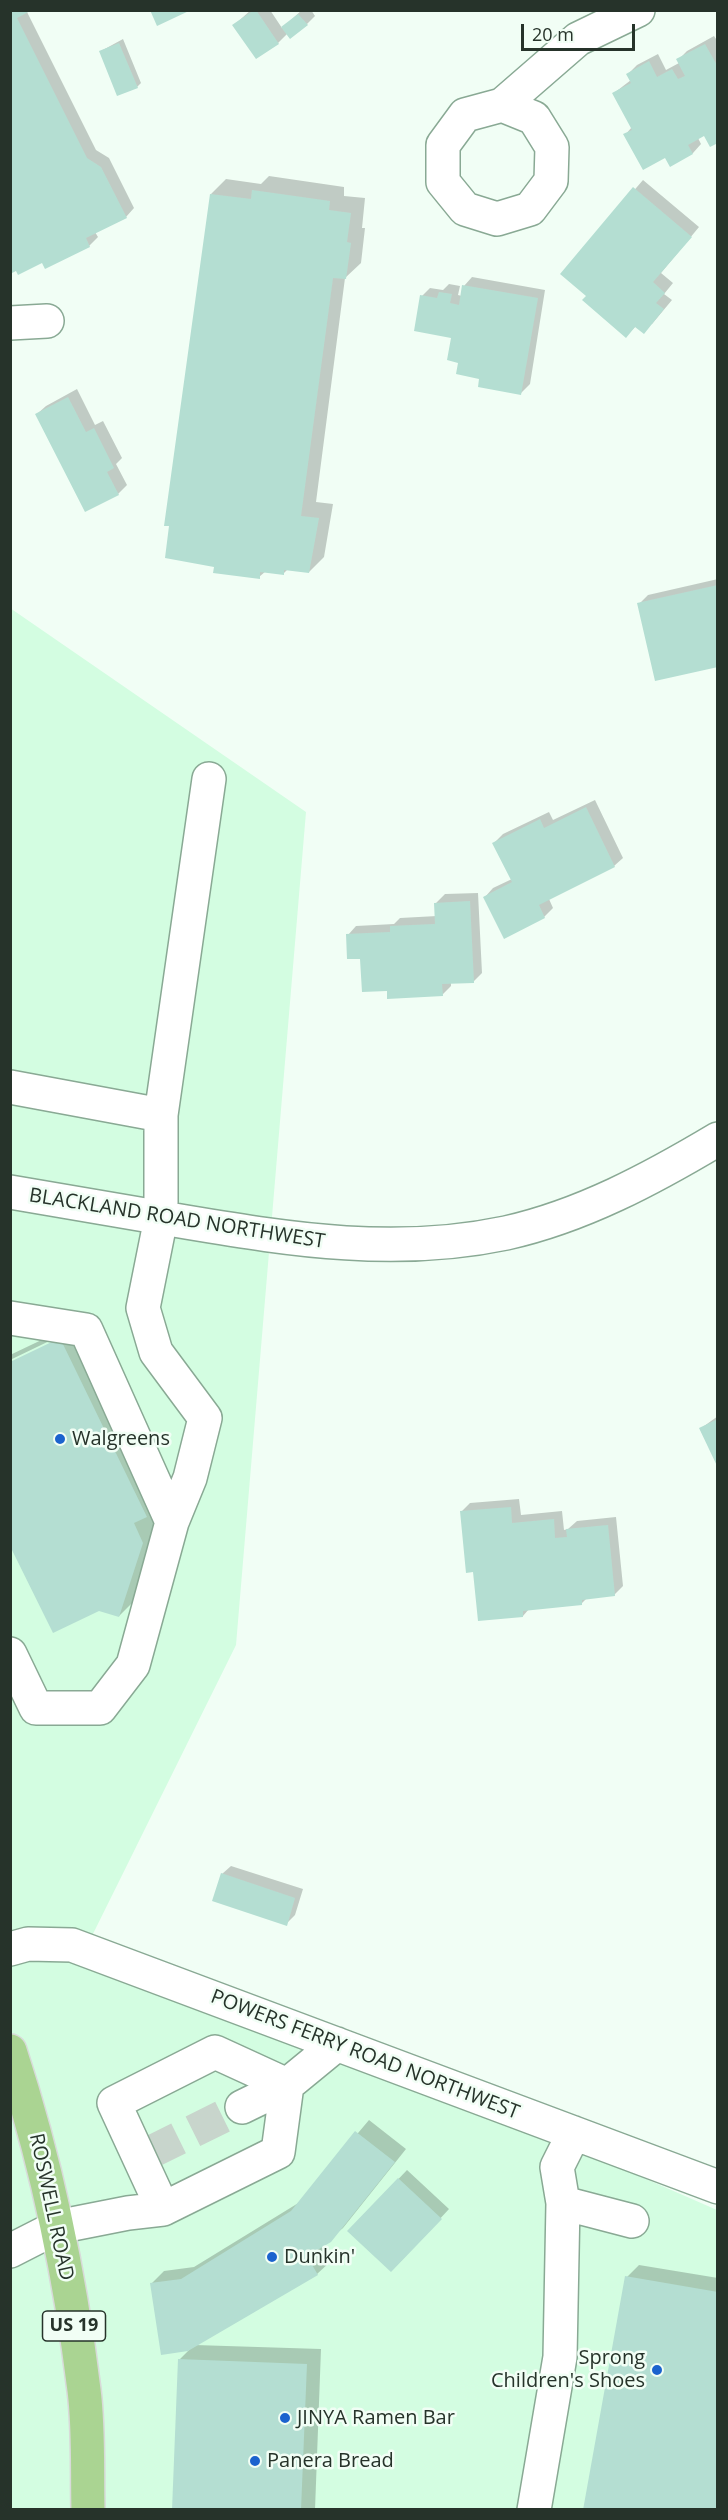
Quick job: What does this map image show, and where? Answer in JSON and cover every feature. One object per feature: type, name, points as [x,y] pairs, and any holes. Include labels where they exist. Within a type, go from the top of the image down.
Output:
[{"type":"main road","name":"ROSWELL ROAD","points":[[10,2051],[32,2117],[57,2227],[85,2393],[88,2510]]},
{"type":"street","points":[[502,105],[578,39],[638,10]]},
{"type":"street","points":[[10,323],[47,321]]},
{"type":"street","points":[[10,1654],[36,1708],[100,1708],[133,1665],[172,1522],[190,1478],[205,1418],[156,1352],[143,1308],[161,1218],[161,1115],[209,779]]},
{"type":"street","points":[[10,1087],[161,1115]]},
{"type":"street","name":"BLACKLAND ROAD NORTHWEST","points":[[10,1192],[275,1237],[342,1244],[411,1246],[506,1233],[580,1210],[660,1174],[717,1139]]},
{"type":"street","points":[[10,1318],[86,1330],[172,1522]]},
{"type":"street","name":"POWERS FERRY ROAD NORTHWEST","points":[[10,1949],[28,1944],[72,1945],[717,2187]]},
{"type":"street","points":[[242,2107],[287,2085],[337,2044]]},
{"type":"street","points":[[163,2209],[144,2155],[114,2103],[215,2052],[287,2085]]},
{"type":"street","points":[[10,2251],[57,2227],[163,2209],[278,2152],[287,2085]]},
{"type":"street","points":[[534,2510],[560,2357],[562,2204],[557,2167],[574,2133]]},
{"type":"street","points":[[562,2204],[632,2222]]},
{"type":"shaded area","points":[[10,608],[306,812],[236,1645],[87,1946],[337,2044],[717,2210],[717,2509],[11,2509]]},
{"type":"building","points":[[10,10],[32,10],[17,18],[87,158],[101,167],[127,218],[86,238],[90,247],[45,269],[42,263],[18,275],[16,271],[10,274]]},
{"type":"building","points":[[150,10],[191,10],[157,26]]},
{"type":"building","points":[[254,10],[279,44],[256,59],[232,25]]},
{"type":"building","points":[[298,14],[308,25],[290,39],[281,27]]},
{"type":"building","points":[[119,43],[138,88],[117,96],[99,51]]},
{"type":"building","points":[[705,44],[718,67],[718,143],[710,147],[704,136],[688,145],[693,154],[670,167],[665,158],[643,170],[623,134],[632,130],[612,93],[631,83],[626,74],[649,61],[657,77],[672,69],[678,79],[685,76],[676,59]]},
{"type":"building","points":[[633,187],[692,237],[653,282],[665,293],[656,303],[664,309],[644,334],[635,327],[626,338],[582,300],[586,296],[560,274]]},
{"type":"building","points":[[252,190],[330,201],[329,210],[351,213],[347,242],[351,243],[346,279],[333,278],[301,516],[319,518],[309,573],[284,570],[284,575],[260,572],[260,579],[213,573],[214,567],[165,558],[169,526],[164,526],[210,194],[251,199]]},
{"type":"building","points":[[462,285],[538,298],[521,395],[478,387],[479,379],[456,374],[458,363],[447,360],[451,338],[414,331],[420,295],[437,298],[439,292],[452,294],[450,303],[459,305]]},
{"type":"building","points":[[68,397],[86,432],[94,428],[114,468],[107,472],[119,495],[85,512],[35,414]]},
{"type":"building","points":[[718,585],[718,667],[655,681],[637,603]]},
{"type":"building","points":[[586,807],[615,867],[539,905],[545,918],[504,939],[483,897],[512,882],[492,843],[540,819],[544,828]]},
{"type":"building","points":[[470,901],[474,983],[442,984],[443,996],[387,999],[387,991],[362,992],[360,959],[347,959],[346,934],[390,932],[390,926],[435,924],[434,903]]},
{"type":"building","name":"Walgreens","points":[[60,1338],[147,1517],[134,1523],[143,1543],[119,1617],[99,1611],[53,1633],[10,1546],[10,1362]]},
{"type":"building","points":[[718,1419],[718,1468],[699,1428]]},
{"type":"building","points":[[511,1507],[512,1523],[554,1519],[555,1538],[567,1537],[566,1529],[608,1525],[615,1596],[582,1600],[582,1605],[523,1611],[523,1617],[478,1621],[473,1572],[466,1573],[460,1511]]},
{"type":"building","points":[[221,1873],[295,1898],[287,1926],[212,1901]]},
{"type":"building","points":[[355,2131],[395,2162],[331,2242],[307,2256],[318,2275],[188,2351],[161,2355],[150,2283],[181,2279],[291,2211]]},
{"type":"building","points":[[398,2178],[442,2219],[391,2272],[347,2231]]},
{"type":"building","points":[[625,2276],[718,2292],[718,2510],[583,2510]]},
{"type":"building","points":[[178,2359],[307,2364],[301,2510],[172,2510]]},
{"type":"tunnel","points":[[149,2153],[242,2107]]},
{"type":"place","name":"Walgreens","points":[[60,1439]]},
{"type":"place","name":"Dunkin'","points":[[272,2257]]},
{"type":"place","name":"Sprong Children's Shoes","points":[[657,2370]]},
{"type":"place","name":"JINYA Ramen Bar","points":[[285,2418]]},
{"type":"place","name":"Panera Bread","points":[[255,2461]]}]
